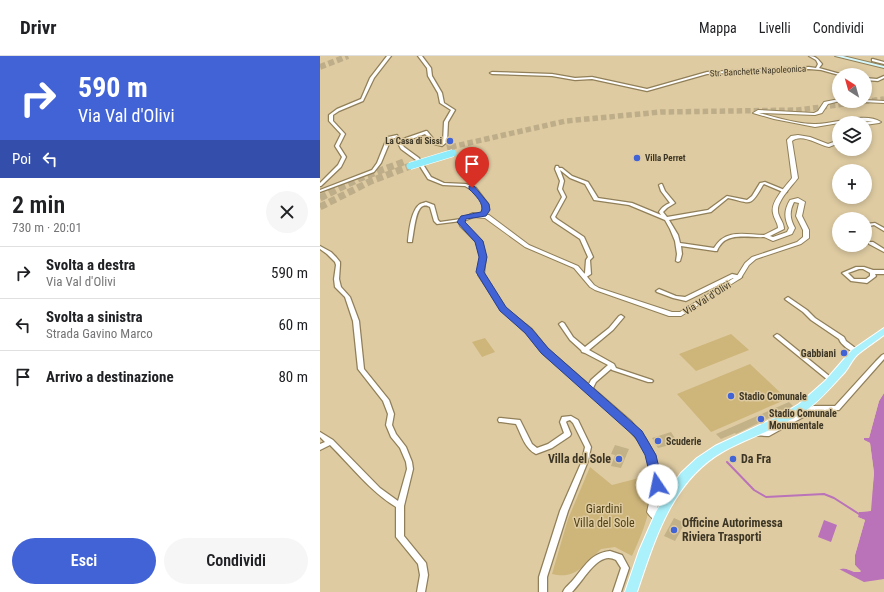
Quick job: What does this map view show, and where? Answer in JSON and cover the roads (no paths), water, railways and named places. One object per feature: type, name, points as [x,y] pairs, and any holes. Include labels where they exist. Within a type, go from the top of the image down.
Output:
[{"type":"highway","points":[[408,163],[450,150]]},
{"type":"main road","points":[[837,56],[883,66]]},
{"type":"main road","points":[[631,592],[658,518],[680,485],[702,461],[720,448],[755,433],[803,407],[817,396],[856,351],[884,331]]},
{"type":"street","points":[[320,185],[340,166],[344,157],[337,146],[343,134],[331,121],[331,115],[338,110],[362,100],[372,78],[390,56]]},
{"type":"street","points":[[399,142],[426,132],[435,143],[440,144],[446,142],[446,122],[453,110],[442,103],[440,93],[430,76],[429,68],[420,56]]},
{"type":"street","points":[[810,56],[817,59],[820,64],[817,68]]},
{"type":"street","points":[[873,60],[883,66]]},
{"type":"street","name":"Str. Banchette Napoleonica","points":[[492,73],[532,73],[574,79],[592,78],[640,89],[651,89],[708,73],[817,68],[832,72]]},
{"type":"street","points":[[872,80],[878,80],[884,77]]},
{"type":"street","points":[[872,101],[884,102]]},
{"type":"street","points":[[832,102],[826,103],[817,114],[755,113],[811,126],[832,124]]},
{"type":"street","points":[[872,120],[879,122],[872,123]]},
{"type":"street","points":[[320,191],[373,171],[384,156],[385,146],[389,138],[396,136],[405,151],[418,159],[429,178],[443,184],[466,185],[472,188],[486,204],[486,210],[483,214],[439,224],[436,221],[432,206],[428,204],[422,205],[418,207],[415,214],[410,240]]},
{"type":"street","points":[[678,244],[715,250],[720,241],[728,236],[735,234],[765,236],[781,229],[775,210],[795,176],[790,139],[803,137],[829,146],[832,144]]},
{"type":"street","points":[[584,276],[588,274],[588,260],[590,257],[584,242],[553,217],[564,197],[560,189],[562,181],[557,168],[561,169],[571,177],[587,183],[596,199],[630,204],[666,219],[709,211],[727,197],[745,202],[749,201],[756,195],[761,184],[764,183],[785,191]]},
{"type":"street","points":[[661,184],[663,191],[673,203],[665,207],[661,212],[674,230],[680,254],[678,261]]},
{"type":"street","name":"Via Val d'Olivi","points":[[483,214],[527,246],[574,265],[597,289],[678,315],[687,312],[739,278],[747,264],[754,258],[799,243],[806,238],[806,230],[799,216],[802,202],[793,200],[790,204],[787,216],[792,228],[790,233],[773,239],[765,236]]},
{"type":"street","points":[[461,220],[462,225],[479,241],[483,257],[481,275],[503,309],[528,331],[545,351],[634,428],[647,446],[654,467],[657,485],[652,512],[658,518]]},
{"type":"street","points":[[872,224],[875,224],[884,230]]},
{"type":"street","points":[[872,244],[884,251]]},
{"type":"street","points":[[320,248],[335,256],[338,261],[338,287],[347,297],[356,321],[362,369],[386,400],[391,414],[389,425],[393,435],[403,447],[409,462],[410,469],[400,506],[402,522],[400,537],[422,563],[424,575],[421,592]]},
{"type":"street","points":[[872,272],[870,279],[862,281],[853,280],[845,273],[858,268],[864,268],[872,272],[884,272]]},
{"type":"street","points":[[660,290],[675,297],[686,299],[732,276],[739,278]]},
{"type":"street","points":[[788,299],[805,311],[813,319],[842,338],[843,342],[856,351]]},
{"type":"street","points":[[584,351],[611,329],[622,317]]},
{"type":"street","points":[[562,324],[567,334],[584,351],[612,365],[614,369],[650,381]]},
{"type":"street","points":[[777,336],[831,380]]},
{"type":"street","points":[[755,433],[767,434],[815,408],[837,408],[850,395],[860,380],[884,356]]},
{"type":"street","points":[[589,390],[593,381],[612,365]]},
{"type":"street","points":[[501,420],[518,422],[530,446],[536,451],[550,446],[568,434],[563,422],[564,419],[571,418],[576,422],[588,447],[585,461],[564,511],[542,576],[543,592]]},
{"type":"street","points":[[320,434],[331,442],[373,486],[390,501],[400,506]]},
{"type":"street","points":[[320,447],[331,442]]},
{"type":"street","points":[[567,592],[594,560],[600,555],[606,554],[619,557],[625,568],[617,592]]},
{"type":"waterway","points":[[727,462],[754,490],[766,497],[824,494],[834,498],[859,514]]},
{"type":"tunnel","points":[[320,67],[348,56]]},
{"type":"tunnel","points":[[451,147],[566,121],[661,112],[798,110],[884,99]]},
{"type":"tunnel","points":[[451,147],[455,146]]},
{"type":"tunnel","points":[[447,148],[451,147]]},
{"type":"tunnel","points":[[320,198],[358,179],[406,161]]},
{"type":"tunnel","points":[[320,207],[371,181],[410,166]]},
{"type":"place","name":"La Casa di Sissi","points":[[450,141]]},
{"type":"place","name":"Villa Perret","points":[[637,158]]},
{"type":"place","name":"Gabbiani","points":[[844,353]]},
{"type":"place","name":"Stadio Comunale","points":[[731,396]]},
{"type":"place","name":"Stadio Comunale Monumentale","points":[[761,419]]},
{"type":"place","name":"Scuderie","points":[[658,441]]},
{"type":"place","name":"Villa del Sole","points":[[619,459]]},
{"type":"place","name":"Da Fra","points":[[733,459]]},
{"type":"place","name":"Officine Autorimessa Riviera Trasporti","points":[[674,530]]},
{"type":"park label","name":"Giardini Villa del Sole","points":[[604,516]]}]
